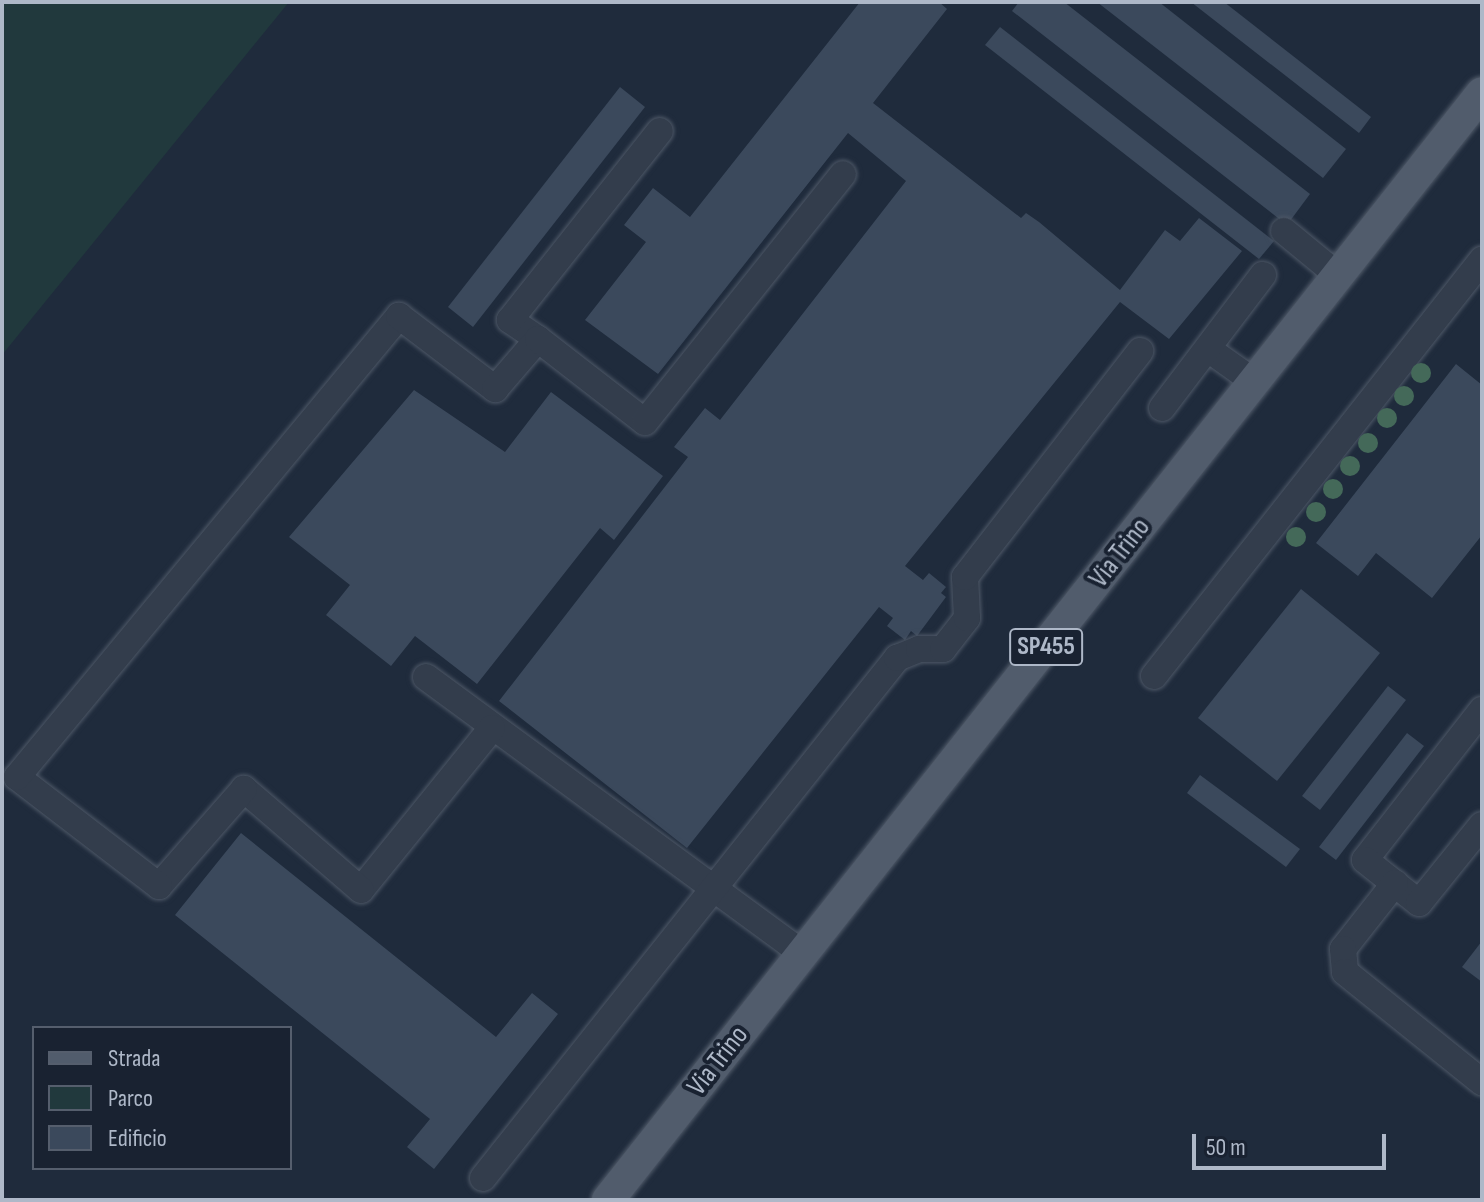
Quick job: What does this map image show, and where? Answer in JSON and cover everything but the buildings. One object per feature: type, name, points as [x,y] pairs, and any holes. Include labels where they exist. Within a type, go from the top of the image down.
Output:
[{"type":"main road","name":"Via Trino","points":[[608,1200],[1340,277],[1482,93]]},
{"type":"street","points":[[660,131],[510,320],[645,422],[843,174]]},
{"type":"street","points":[[1284,231],[1340,277]]},
{"type":"street","points":[[1154,676],[1482,260]]},
{"type":"street","points":[[1162,408],[1263,275]]},
{"type":"street","points":[[492,728],[361,890],[244,789],[159,886],[17,777],[399,316],[495,389],[538,339]]},
{"type":"street","points":[[1208,349],[1256,383]]},
{"type":"street","points":[[483,1178],[897,658],[919,649],[943,649],[967,618],[965,577],[1140,351]]},
{"type":"street","points":[[426,677],[803,954]]},
{"type":"street","points":[[1482,710],[1365,860],[1419,903],[1482,825]]},
{"type":"street","points":[[1395,883],[1343,949],[1345,972],[1482,1082]]},
{"type":"green space","points":[[2,2],[289,2],[2,355]]}]
